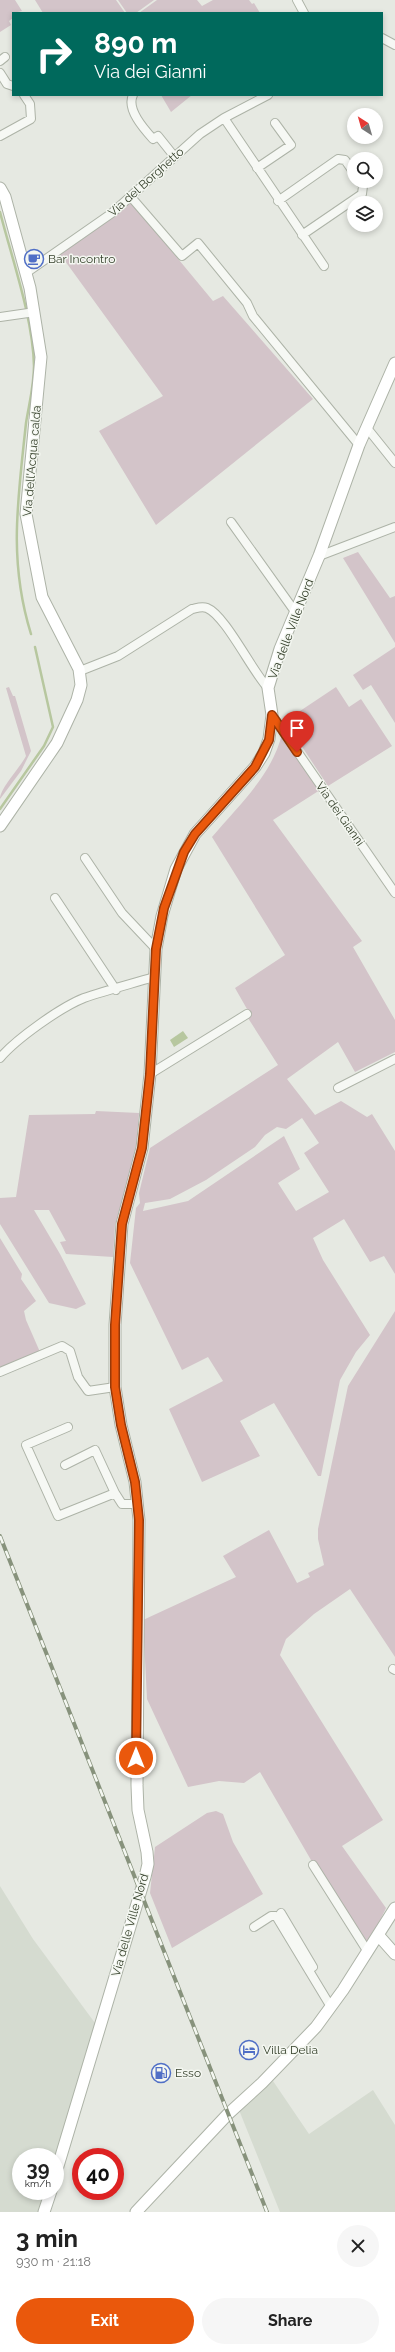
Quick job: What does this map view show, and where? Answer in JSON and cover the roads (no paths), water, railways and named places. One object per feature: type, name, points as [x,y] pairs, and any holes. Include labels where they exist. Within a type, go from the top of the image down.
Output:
[{"type":"street","points":[[297,0],[303,12]]},
{"type":"street","points":[[383,39],[395,45]]},
{"type":"street","points":[[0,73],[7,84],[12,86]]},
{"type":"street","points":[[0,136],[31,119],[30,104],[25,96]]},
{"type":"street","points":[[133,96],[133,106],[139,124],[153,138],[158,136],[161,138],[174,156]]},
{"type":"street","name":"Via del Borghetto","points":[[26,273],[112,214],[174,156],[200,134],[224,118],[266,96]]},
{"type":"street","points":[[224,118],[278,201],[324,266]]},
{"type":"street","points":[[257,168],[291,145],[275,123]]},
{"type":"street","points":[[278,201],[338,159],[345,160],[347,163]]},
{"type":"street","name":"Via dell'Acqua calda","points":[[0,188],[26,273],[35,312],[41,357],[26,514],[42,597],[80,671],[81,685],[77,700],[57,743],[0,826]]},
{"type":"street","points":[[302,235],[362,194],[363,188]]},
{"type":"street","points":[[131,197],[182,256],[198,243],[247,303],[253,316],[360,444]]},
{"type":"street","points":[[0,317],[35,312]]},
{"type":"street","name":"Via delle Ville Nord","points":[[63,2148],[148,1864],[138,1810],[136,1785],[139,1520],[135,1482],[121,1425],[115,1387],[115,1325],[122,1224],[142,1148],[150,1074],[156,949],[165,905],[184,852],[195,834],[255,767],[269,740],[272,715],[268,688],[280,649],[319,556],[360,444],[395,363]]},
{"type":"street","points":[[367,428],[395,463]]},
{"type":"street","points":[[231,522],[296,613]]},
{"type":"street","points":[[319,556],[395,527]]},
{"type":"street","points":[[80,671],[118,656],[192,609],[202,606],[208,608],[223,623],[260,679],[268,688]]},
{"type":"street","name":"Via dei Gianni","points":[[272,715],[394,890]]},
{"type":"street","points":[[85,858],[122,913],[156,949]]},
{"type":"street","points":[[55,898],[116,990]]},
{"type":"street","points":[[0,1058],[6,1050],[48,1019],[72,1004],[84,998],[116,990],[154,977]]},
{"type":"street","points":[[150,1074],[247,1014]]},
{"type":"street","points":[[338,1088],[395,1059]]},
{"type":"street","points":[[0,1372],[62,1346],[70,1352],[78,1377],[88,1391],[115,1387]]},
{"type":"street","points":[[68,1427],[26,1445],[58,1516],[115,1493]]},
{"type":"street","points":[[65,1464],[95,1450],[115,1493],[122,1504],[137,1504]]},
{"type":"street","points":[[313,1865],[368,1952]]},
{"type":"street","points":[[136,2212],[228,2114],[262,2083],[316,2027],[379,1936],[395,1908]]},
{"type":"street","points":[[280,1913],[333,2004]]},
{"type":"street","points":[[254,1927],[271,1916],[276,1916],[333,2004]]},
{"type":"street","points":[[379,1936],[395,1954]]},
{"type":"street","points":[[44,2212],[48,2200]]},
{"type":"waterway","points":[[0,212],[26,309],[33,348],[33,381],[26,423],[20,478],[17,529],[19,580],[31,634]]},
{"type":"waterway","points":[[0,809],[44,746],[53,727],[35,647]]},
{"type":"railway","points":[[0,1536],[267,2212]]},
{"type":"place","name":"Bar Incontro","points":[[34,259]]},
{"type":"place","name":"Villa Delia","points":[[249,2050]]},
{"type":"place","name":"Esso","points":[[161,2073]]}]
